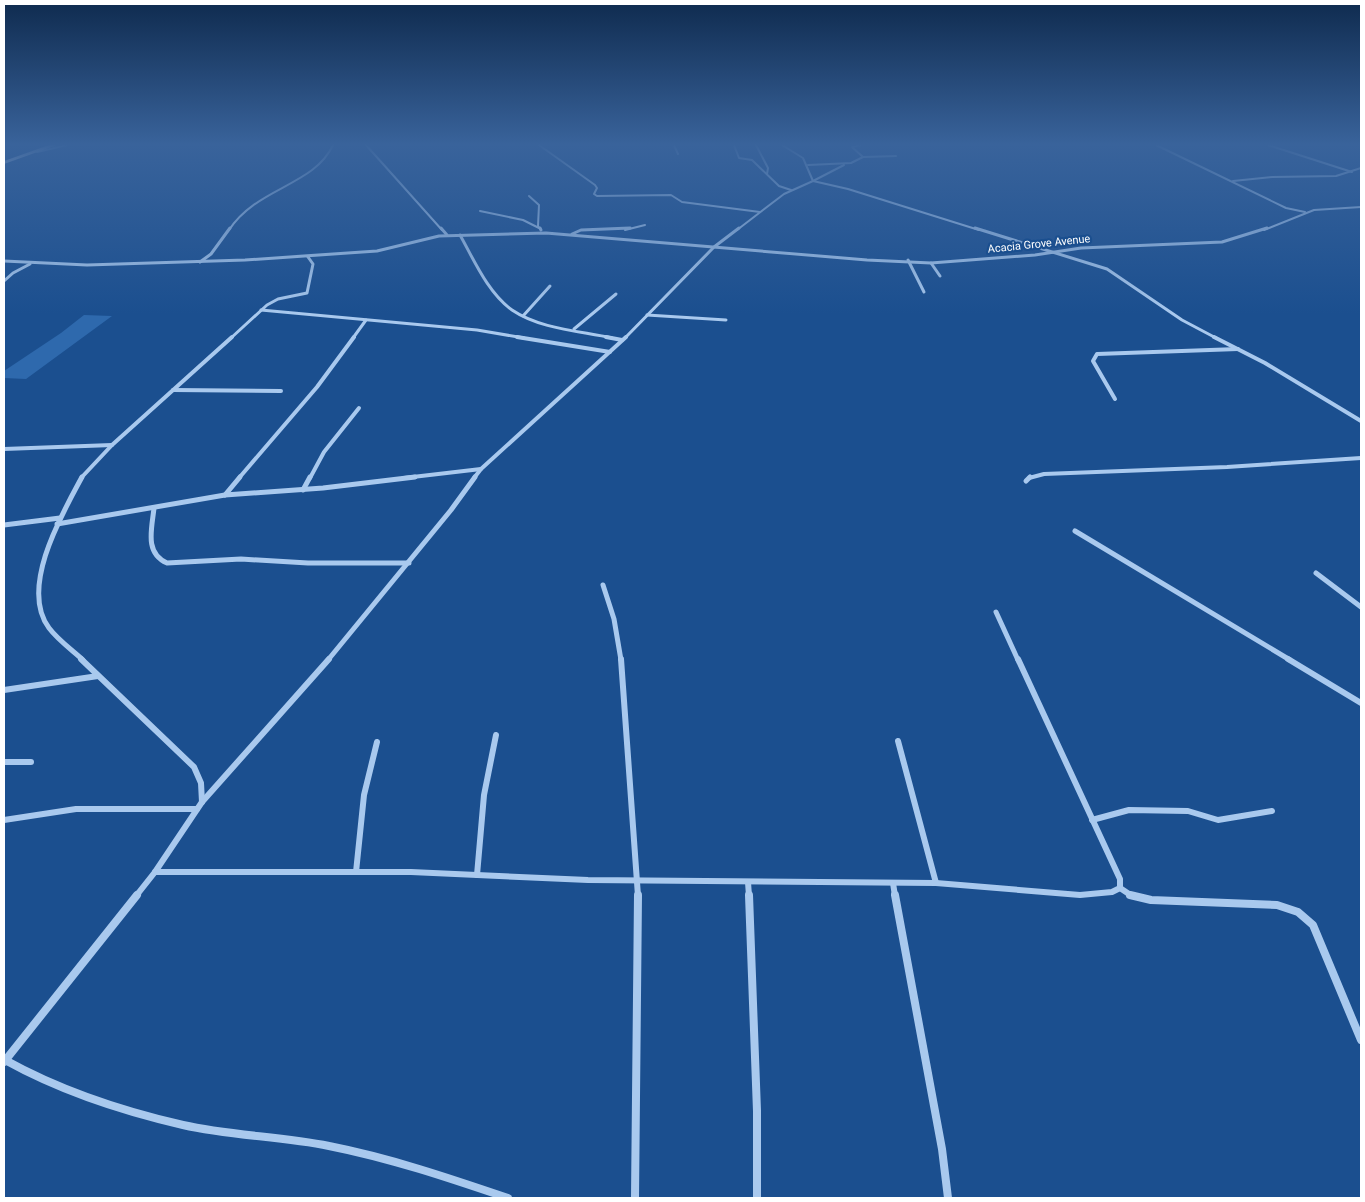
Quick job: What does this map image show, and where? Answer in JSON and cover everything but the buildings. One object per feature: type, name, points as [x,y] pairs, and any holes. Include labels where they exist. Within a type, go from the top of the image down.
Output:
[{"type":"street","points":[[199,262],[222,241],[238,216],[257,201]]},
{"type":"street","points":[[416,201],[447,235]]},
{"type":"street","points":[[535,201],[539,204],[539,228]]},
{"type":"street","points":[[681,201],[761,212]]},
{"type":"street","points":[[508,1198],[421,1169],[329,1146],[184,1125],[133,1111],[38,1078],[4,1061],[155,872],[202,802],[313,679],[409,563],[481,469],[610,352],[714,247],[776,201]]},
{"type":"street","points":[[887,201],[1107,269],[1182,320],[1285,374],[1361,421]]},
{"type":"street","points":[[1272,201],[1286,208],[1308,212]]},
{"type":"street","name":"Acacia Grove Avenue","points":[[572,234],[867,260],[930,262],[1035,255],[1048,251],[1221,242],[1259,232],[1308,212],[1323,209],[1361,207]]},
{"type":"street","points":[[480,211],[522,220],[546,233]]},
{"type":"street","points":[[4,261],[31,264],[199,262],[308,257],[377,251],[427,237],[447,235],[572,234],[581,230],[623,230],[645,225]]},
{"type":"street","points":[[460,235],[499,297],[513,310],[523,316],[622,340]]},
{"type":"street","points":[[202,802],[201,783],[194,766],[49,628],[39,608],[42,571],[57,524],[82,477],[112,445],[261,310],[274,300],[306,293],[313,267],[308,257]]},
{"type":"street","points":[[908,260],[924,292]]},
{"type":"street","points":[[930,262],[940,276]]},
{"type":"street","points":[[4,282],[13,273],[31,264]]},
{"type":"street","points":[[523,316],[550,286]]},
{"type":"street","points":[[574,329],[616,294]]},
{"type":"street","points":[[261,310],[477,330],[610,352]]},
{"type":"street","points":[[647,315],[726,320]]},
{"type":"street","points":[[225,495],[317,387],[366,320]]},
{"type":"street","points":[[1115,399],[1094,361],[1097,354],[1239,349]]},
{"type":"street","points":[[173,390],[281,391]]},
{"type":"street","points":[[303,490],[324,452],[359,408]]},
{"type":"street","points":[[4,449],[112,445]]},
{"type":"street","points":[[1026,481],[1044,474],[1227,467],[1361,458]]},
{"type":"street","points":[[57,524],[225,495],[303,490],[481,469]]},
{"type":"street","points":[[154,508],[151,548],[153,556],[158,560],[167,562],[241,559],[308,563],[409,563]]},
{"type":"street","points":[[4,525],[60,518]]},
{"type":"street","points":[[1075,531],[1361,703]]},
{"type":"street","points":[[1316,573],[1361,607]]},
{"type":"street","points":[[603,585],[614,619],[620,648],[623,712],[638,880],[635,1198]]},
{"type":"street","points":[[996,612],[1120,879],[1120,888]]},
{"type":"street","points":[[4,690],[98,676]]},
{"type":"street","points":[[477,875],[484,795],[496,735]]},
{"type":"street","points":[[898,740],[936,883]]},
{"type":"street","points":[[356,872],[364,795],[377,742]]},
{"type":"street","points":[[4,762],[31,762]]},
{"type":"street","points":[[4,820],[45,811],[71,808],[197,809]]},
{"type":"street","points":[[1092,820],[1129,810],[1188,811],[1218,820],[1272,811]]},
{"type":"street","points":[[155,872],[356,872],[638,880],[936,883],[1080,895],[1112,892],[1120,888]]},
{"type":"street","points":[[748,882],[757,1111],[757,1198]]},
{"type":"street","points":[[893,883],[942,1148],[948,1198]]},
{"type":"street","points":[[1120,888],[1133,897],[1151,900],[1277,905],[1298,912],[1312,925],[1361,1040]]},
{"type":"shaded area","points":[[84,315],[112,316],[26,379],[4,378],[4,371],[61,333]]}]
